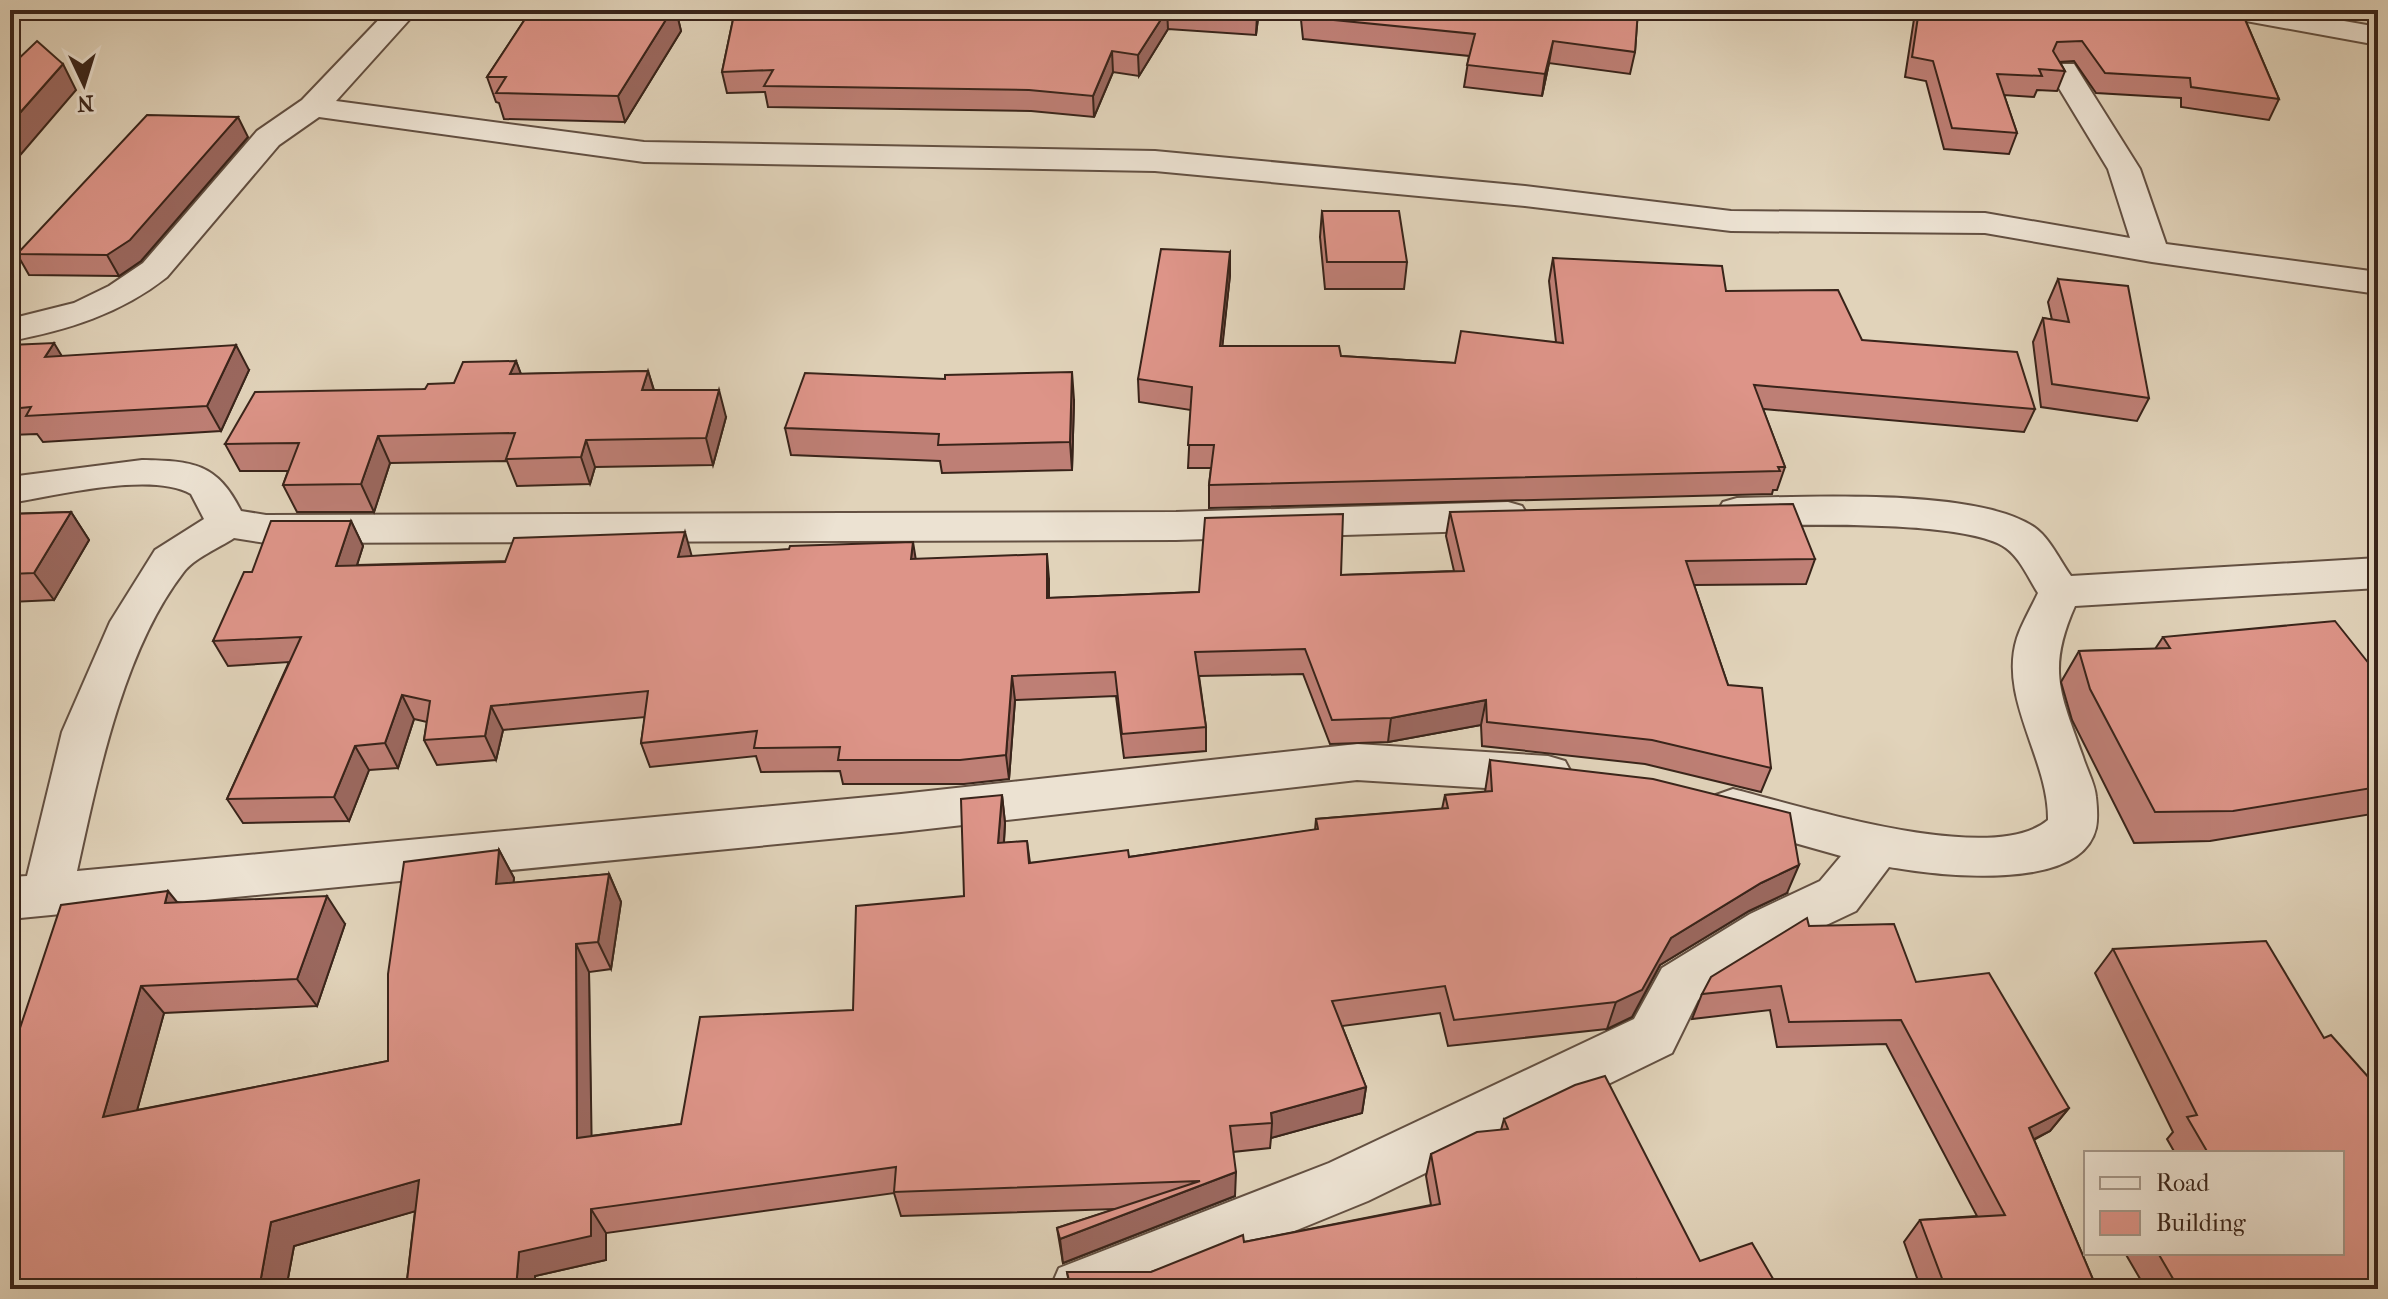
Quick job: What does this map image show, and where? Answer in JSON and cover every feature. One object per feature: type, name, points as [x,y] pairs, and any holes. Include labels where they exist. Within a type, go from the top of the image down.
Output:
[{"type":"street","points":[[10,330],[48,324],[88,311],[136,286],[155,270],[268,138],[313,107],[404,10]]},
{"type":"street","points":[[2235,10],[2378,36]]},
{"type":"street","points":[[2063,70],[2124,169],[2152,252]]},
{"type":"street","points":[[313,107],[644,152],[1155,161],[1525,196],[1731,221],[1985,223],[2152,252],[2378,283]]},
{"type":"street","points":[[10,490],[85,479],[179,472],[205,484],[227,523]]},
{"type":"street","points":[[1695,512],[1791,511],[1936,517],[1988,523],[2019,536],[2060,592]]},
{"type":"street","points":[[1552,515],[1160,526],[266,529],[227,523],[170,560],[132,622],[85,732],[28,896],[901,813],[1357,762],[1469,766],[1596,779]]},
{"type":"street","points":[[2060,592],[2378,573]]},
{"type":"street","points":[[1688,797],[1928,856],[1997,857],[2047,847],[2072,828],[2072,794],[2036,687],[2038,640],[2060,592]]},
{"type":"street","points":[[1080,1289],[1348,1182],[1653,1036],[1680,984],[1768,929],[1838,896],[1879,844]]},
{"type":"building","points":[[531,10],[672,10],[618,96],[496,93],[506,77],[487,77]]},
{"type":"building","points":[[735,10],[1167,10],[1138,55],[1112,51],[1093,96],[1029,90],[764,86],[773,70],[722,72]]},
{"type":"building","points":[[1188,10],[1257,10],[1257,15]]},
{"type":"building","points":[[1303,10],[1638,10],[1635,52],[1553,41],[1545,74],[1467,65],[1475,34],[1304,17]]},
{"type":"building","points":[[1919,10],[2241,10],[2279,99],[2191,87],[2190,78],[2105,73],[2082,41],[2057,42],[2053,51],[2065,71],[2039,69],[2042,76],[1997,74],[2017,133],[1952,128],[1933,61],[1912,57]]},
{"type":"building","points":[[37,41],[63,64],[10,124],[10,67]]},
{"type":"building","points":[[147,115],[238,117],[130,240],[107,255],[17,254]]},
{"type":"building","points":[[1322,211],[1399,211],[1407,262],[1327,262]]},
{"type":"building","points":[[1161,249],[1230,252],[1220,346],[1339,346],[1341,356],[1455,363],[1461,331],[1563,343],[1553,258],[1722,266],[1726,291],[1838,290],[1862,340],[2017,352],[2035,409],[1754,385],[1785,467],[1778,467],[1780,471],[1209,485],[1214,445],[1188,445],[1192,387],[1138,379]]},
{"type":"building","points":[[2058,279],[2128,286],[2149,398],[2052,384],[2043,318],[2069,322]]},
{"type":"building","points":[[54,343],[45,357],[236,345],[207,406],[26,416],[31,407],[10,409],[10,345]]},
{"type":"building","points":[[516,361],[510,374],[648,371],[642,390],[719,390],[706,438],[586,440],[581,457],[506,459],[515,433],[378,436],[361,484],[283,485],[299,443],[225,444],[255,392],[425,389],[428,384],[454,383],[463,362]]},
{"type":"building","points":[[1072,372],[1070,442],[938,445],[939,434],[785,428],[805,373],[945,379],[945,375]]},
{"type":"building","points":[[1793,504],[1815,559],[1686,561],[1728,685],[1762,688],[1771,768],[1652,740],[1487,722],[1486,700],[1391,718],[1332,720],[1305,649],[1195,652],[1206,727],[1122,734],[1115,672],[1012,676],[1006,755],[960,760],[838,760],[840,747],[754,748],[757,731],[641,743],[648,691],[491,706],[485,736],[424,740],[430,701],[402,695],[385,743],[355,746],[334,797],[227,799],[301,637],[213,641],[244,572],[252,572],[271,521],[351,521],[336,566],[505,562],[514,538],[685,532],[678,557],[789,549],[790,546],[913,542],[911,559],[1047,554],[1047,598],[1199,592],[1205,518],[1343,514],[1341,575],[1464,571],[1450,512]]},
{"type":"building","points":[[71,512],[34,573],[10,574],[10,514]]},
{"type":"building","points":[[2335,621],[2378,675],[2378,787],[2233,811],[2155,812],[2090,689],[2079,651],[2170,648],[2163,637]]},
{"type":"building","points":[[1490,760],[1653,779],[1790,813],[1799,865],[1761,883],[1671,938],[1642,990],[1616,1002],[1454,1020],[1445,986],[1332,1001],[1366,1087],[1271,1113],[1272,1123],[1230,1126],[1236,1172],[1060,1239],[1057,1228],[1200,1181],[894,1192],[896,1167],[591,1209],[591,1236],[519,1252],[516,1289],[406,1289],[419,1180],[271,1222],[259,1289],[10,1289],[10,1058],[61,905],[168,891],[165,903],[327,896],[297,979],[141,986],[103,1117],[388,1061],[388,974],[404,862],[499,850],[496,884],[609,874],[598,942],[576,944],[577,1138],[681,1124],[700,1017],[853,1010],[856,906],[964,896],[961,799],[1002,795],[998,843],[1027,841],[1029,863],[1128,850],[1129,857],[1318,829],[1316,819],[1448,808],[1445,795],[1492,791]]},
{"type":"building","points":[[1807,918],[1809,926],[1894,924],[1916,982],[1989,973],[2069,1108],[2029,1128],[2097,1289],[1946,1289],[1920,1220],[2005,1215],[1901,1020],[1789,1022],[1781,986],[1702,994],[1711,977]]},
{"type":"building","points":[[2266,941],[2324,1038],[2331,1035],[2378,1088],[2378,1289],[2179,1289],[2159,1255],[2344,1255],[2344,1151],[2207,1151],[2187,1117],[2197,1115],[2113,949]]},
{"type":"building","points":[[1605,1076],[1700,1261],[1752,1243],[1779,1289],[1639,1289],[1636,1279],[1601,1289],[1071,1289],[1067,1272],[1151,1272],[1243,1235],[1244,1242],[1440,1204],[1431,1154],[1477,1132],[1508,1129],[1504,1119],[1575,1085]]}]
